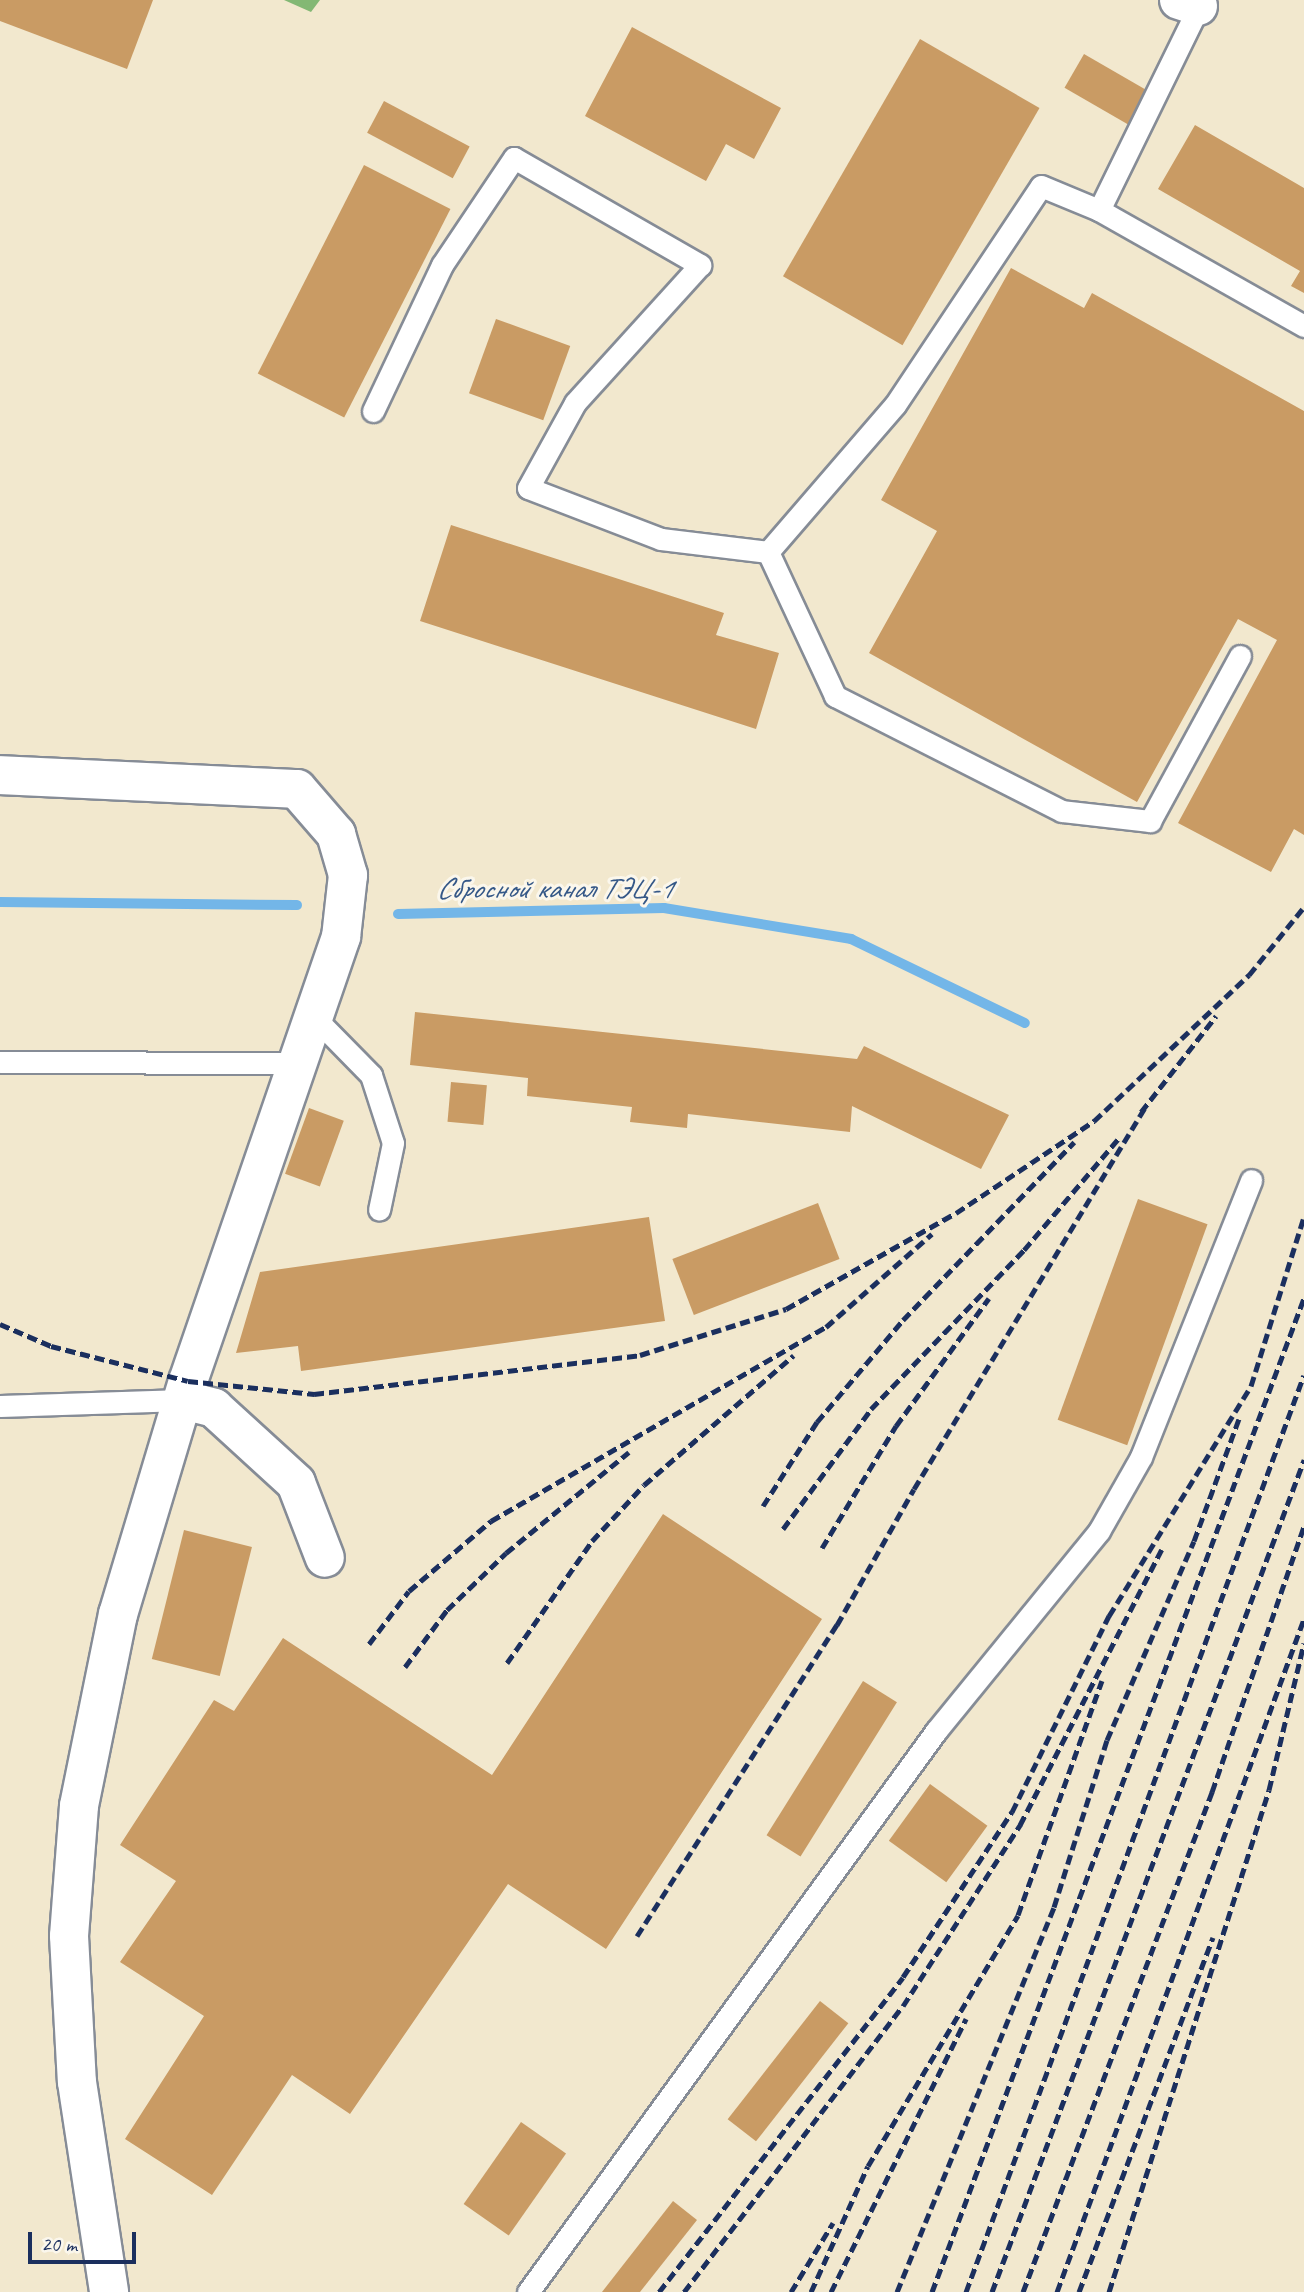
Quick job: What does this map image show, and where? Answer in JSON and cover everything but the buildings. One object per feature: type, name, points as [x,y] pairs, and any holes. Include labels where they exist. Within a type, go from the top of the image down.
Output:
[{"type":"main road","points":[[0,775],[297,789],[335,834],[348,875],[341,937],[183,1400],[118,1614],[79,1806],[69,1936],[77,2082],[109,2292]]},
{"type":"main road","points":[[183,1400],[214,1408],[296,1483],[325,1558]]},
{"type":"lane","points":[[1099,210],[1193,2]]},
{"type":"lane","points":[[373,411],[442,265],[514,158],[700,265],[575,403],[528,488],[661,539],[768,552]]},
{"type":"lane","points":[[768,552],[895,405],[1041,186],[1099,210],[1304,326]]},
{"type":"lane","points":[[768,552],[835,696],[1062,811],[1150,821],[1240,656]]},
{"type":"lane","points":[[315,1018],[371,1075],[393,1143],[379,1210]]},
{"type":"lane","points":[[0,1062],[297,1063]]},
{"type":"lane","points":[[528,2292],[936,1731],[1099,1531],[1141,1457],[1251,1180]]},
{"type":"lane","points":[[0,1406],[183,1400]]},
{"type":"green space","points":[[284,0],[320,0],[311,12]]},
{"type":"waterway","name":"Сбросной канал ТЭЦ-1","points":[[0,902],[297,905]]},
{"type":"waterway","name":"Сбросной канал ТЭЦ-1","points":[[398,914],[664,908],[851,939],[1025,1023]]},
{"type":"railway","points":[[0,1324],[51,1346],[188,1381],[314,1394],[640,1355],[786,1309],[956,1213],[1094,1121],[1249,975],[1304,907]]},
{"type":"railway","points":[[1141,1112],[1216,1016]]},
{"type":"railway","points":[[637,1936],[837,1625],[914,1489],[1146,1106]]},
{"type":"railway","points":[[783,1529],[871,1409],[1024,1250],[1118,1139]]},
{"type":"railway","points":[[763,1506],[817,1422],[903,1320],[1074,1142]]},
{"type":"railway","points":[[659,2292],[903,1977],[1012,1812],[1109,1616],[1251,1386],[1304,1217]]},
{"type":"railway","points":[[369,1644],[409,1591],[491,1521],[826,1327],[932,1234]]},
{"type":"railway","points":[[822,1548],[896,1426],[989,1298]]},
{"type":"railway","points":[[932,2292],[1304,1298]]},
{"type":"railway","points":[[507,1663],[592,1541],[644,1485],[794,1355]]},
{"type":"railway","points":[[966,2292],[1304,1375]]},
{"type":"railway","points":[[897,2292],[1054,1907],[1107,1740],[1194,1541],[1239,1419]]},
{"type":"railway","points":[[405,1667],[447,1610],[506,1553],[629,1452]]},
{"type":"railway","points":[[992,2292],[1304,1460]]},
{"type":"railway","points":[[1023,2292],[1212,1792],[1304,1527]]},
{"type":"railway","points":[[684,2292],[903,2006],[1020,1825],[1162,1549]]},
{"type":"railway","points":[[1057,2292],[1304,1619]]},
{"type":"railway","points":[[1109,2292],[1269,1790],[1304,1643]]},
{"type":"railway","points":[[811,2292],[868,2166],[1018,1915],[1102,1681]]},
{"type":"railway","points":[[1079,2292],[1213,1937]]},
{"type":"railway","points":[[831,2292],[966,2019]]},
{"type":"railway","points":[[791,2292],[833,2223]]}]
